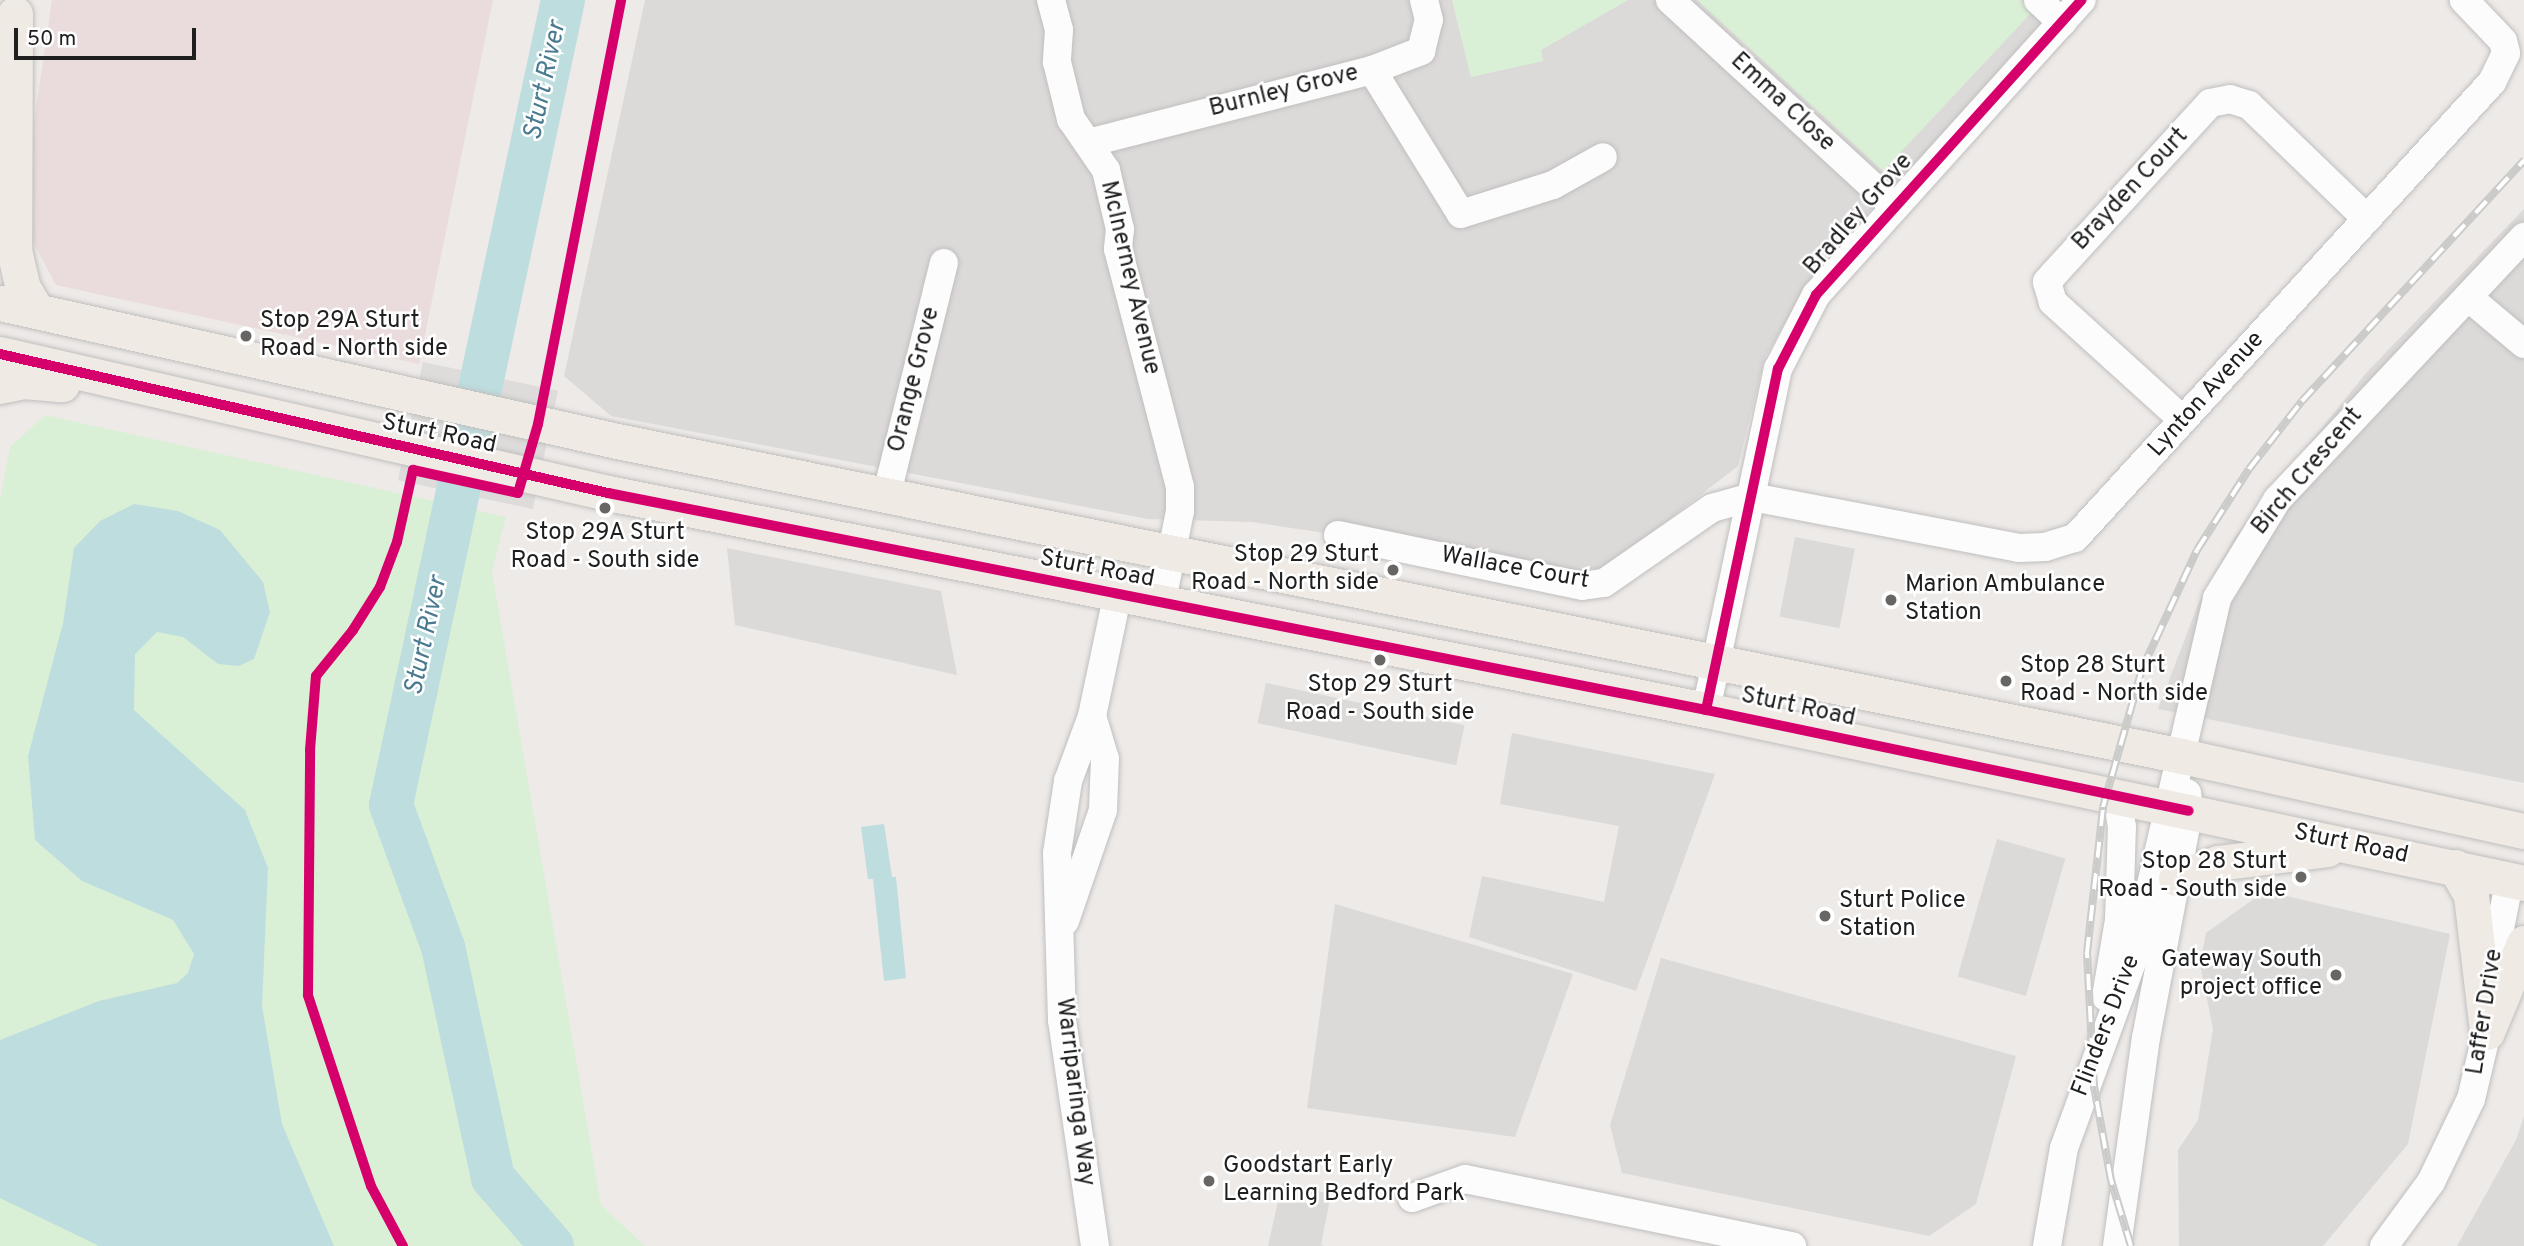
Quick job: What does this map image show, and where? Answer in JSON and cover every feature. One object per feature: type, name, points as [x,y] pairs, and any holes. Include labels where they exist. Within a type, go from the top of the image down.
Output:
[{"type":"main road","points":[[0,105],[16,7]]},
{"type":"main road","points":[[16,7],[14,250],[23,288],[37,311]]},
{"type":"main road","name":"Sturt Road","points":[[0,303],[433,402],[886,497],[2182,756],[2524,831]]},
{"type":"main road","name":"Sturt Road","points":[[0,354],[262,417],[524,475],[1118,597],[1706,710],[2517,881]]},
{"type":"main road","points":[[0,386],[47,381],[176,407],[262,417]]},
{"type":"main road","points":[[2176,878],[2218,863],[2355,846]]},
{"type":"main road","points":[[2455,867],[2470,895],[2487,1032]]},
{"type":"main road","points":[[2487,1032],[2524,943]]},
{"type":"street","name":"McInerney Avenue","points":[[1051,0],[1059,30],[1057,62],[1071,119],[1106,170],[1120,229],[1118,249],[1180,487],[1161,605]]},
{"type":"street","points":[[1371,70],[1421,51],[1429,20],[1424,0]]},
{"type":"street","name":"Emma Close","points":[[1670,0],[1894,206]]},
{"type":"street","points":[[2038,0],[2062,22]]},
{"type":"street","name":"Bradley Grove","points":[[1706,710],[1778,369],[1816,295],[2082,0]]},
{"type":"street","name":"Lynton Avenue","points":[[1752,497],[2019,548],[2045,547],[2075,538],[2501,69],[2503,41],[2464,0]]},
{"type":"street","name":"Burnley Grove","points":[[1088,143],[1371,70],[1461,214],[1553,185],[1603,157]]},
{"type":"street","name":"Brayden Court","points":[[2183,420],[2053,302],[2047,282],[2210,103],[2230,99],[2249,106],[2367,219]]},
{"type":"street","name":"Birch Crescent","points":[[2177,809],[2182,756],[2217,598],[2247,544],[2311,461],[2524,237]]},
{"type":"street","name":"Orange Grove","points":[[886,497],[944,262]]},
{"type":"street","points":[[2468,297],[2524,344]]},
{"type":"street","name":"Wallace Court","points":[[1338,535],[1582,586],[1604,583],[1712,508],[1752,497]]},
{"type":"street","name":"Warriparinga Way","points":[[1095,1246],[1062,1020],[1059,827],[1068,781],[1092,716],[1118,597]]},
{"type":"street","name":"Warriparinga Way","points":[[1060,937],[1103,810],[1105,759],[1092,716]]},
{"type":"street","points":[[2095,1055],[2119,920],[2122,827],[2117,797]]},
{"type":"street","name":"Flinders Drive","points":[[2117,1246],[2176,878],[2177,809]]},
{"type":"street","name":"Flinders Drive","points":[[2048,1246],[2064,1148],[2095,1055],[2135,954],[2177,809]]},
{"type":"street","name":"Laffer Drive","points":[[2384,1246],[2422,1198],[2451,1146],[2473,1091],[2487,1032],[2492,968],[2517,881]]},
{"type":"street","points":[[1412,1198],[1465,1179],[1792,1246]]},
{"type":"street","points":[[2096,1246],[2126,1181]]},
{"type":"shaded area","points":[[52,0],[493,0],[419,364],[56,285],[20,218]]},
{"type":"shaded area","points":[[645,0],[2071,0],[1822,261],[1765,357],[1738,466],[1606,568],[1569,570],[1252,522],[1148,519],[611,416],[564,376]]},
{"type":"shaded area","points":[[2524,209],[2524,783],[2158,709],[2199,602],[2234,538],[2366,373]]},
{"type":"shaded area","points":[[1427,296],[1490,310],[1475,379],[1452,375],[1443,419],[1403,411]]},
{"type":"shaded area","points":[[1795,537],[1855,549],[1839,628],[1780,617]]},
{"type":"shaded area","points":[[727,548],[941,591],[957,675],[735,625]]},
{"type":"shaded area","points":[[1266,683],[1465,725],[1456,765],[1257,723]]},
{"type":"shaded area","points":[[1512,733],[1715,774],[1636,991],[1469,937],[1482,876],[1604,902],[1619,826],[1500,804]]},
{"type":"shaded area","points":[[1997,839],[2065,859],[2026,996],[1958,976]]},
{"type":"shaded area","points":[[2265,891],[2450,934],[2408,1144],[2323,1246],[2179,1246],[2178,1150],[2198,1120],[2213,1029],[2200,964],[2206,933]]},
{"type":"shaded area","points":[[1335,904],[1573,974],[1515,1137],[1307,1108]]},
{"type":"shaded area","points":[[1661,958],[2016,1056],[1976,1204],[1929,1236],[1622,1173],[1610,1125]]},
{"type":"shaded area","points":[[2524,1116],[2524,1246],[2457,1246],[2516,1140]]},
{"type":"shaded area","points":[[1282,1183],[1331,1194],[1321,1245],[1325,1246],[1268,1246]]},
{"type":"green space","points":[[1452,0],[1628,0],[1541,50],[1543,61],[1471,77]]},
{"type":"green space","points":[[1697,0],[2021,0],[2033,11],[1883,171]]},
{"type":"green space","points":[[45,415],[506,517],[492,572],[601,1205],[645,1246],[0,1246],[0,499],[10,447]]},
{"type":"water","points":[[134,504],[178,511],[220,530],[263,582],[270,612],[254,659],[239,666],[218,664],[183,637],[157,632],[135,654],[134,710],[245,810],[268,868],[262,1006],[282,1124],[334,1246],[99,1246],[0,1198],[0,1040],[99,1001],[177,983],[188,973],[194,954],[173,920],[82,881],[35,840],[28,756],[63,623],[74,548],[100,521]]},
{"type":"water","points":[[884,824],[892,877],[896,877],[906,978],[884,981],[873,879],[868,879],[861,827]]},
{"type":"pier","points":[[423,362],[558,391],[533,509],[398,480]]},
{"type":"waterway","name":"Sturt River","points":[[552,1246],[493,1178],[443,947],[391,805],[563,0]]},
{"type":"railway","points":[[2131,1246],[2111,1180],[2094,1086],[2087,953],[2103,807],[2142,669],[2197,550],[2249,469],[2302,401],[2524,160]]},
{"type":"cycle path","points":[[403,1246],[371,1186],[308,995],[310,750],[316,676],[353,630],[380,587],[397,542],[413,470],[518,493],[538,424],[621,0]]},
{"type":"cycle path","points":[[1706,710],[1778,369],[1816,295],[2082,0]]},
{"type":"cycle path","points":[[0,354],[608,493],[1706,710],[2189,811]]},
{"type":"place","name":"Stop 29A Sturt Road - North side","points":[[246,336]]},
{"type":"place","name":"Stop 29A Sturt Road - South side","points":[[605,508]]},
{"type":"place","name":"Stop 29 Sturt Road - North side","points":[[1393,570]]},
{"type":"place","name":"Marion Ambulance Station","points":[[1891,600]]},
{"type":"place","name":"Stop 29 Sturt Road - South side","points":[[1380,660]]},
{"type":"place","name":"Stop 28 Sturt Road - North side","points":[[2006,681]]},
{"type":"place","name":"Stop 28 Sturt Road - South side","points":[[2301,877]]},
{"type":"place","name":"Sturt Police Station","points":[[1825,916]]},
{"type":"place","name":"Gateway South project office","points":[[2336,975]]},
{"type":"place","name":"Goodstart Early Learning Bedford Park","points":[[1209,1181]]}]
